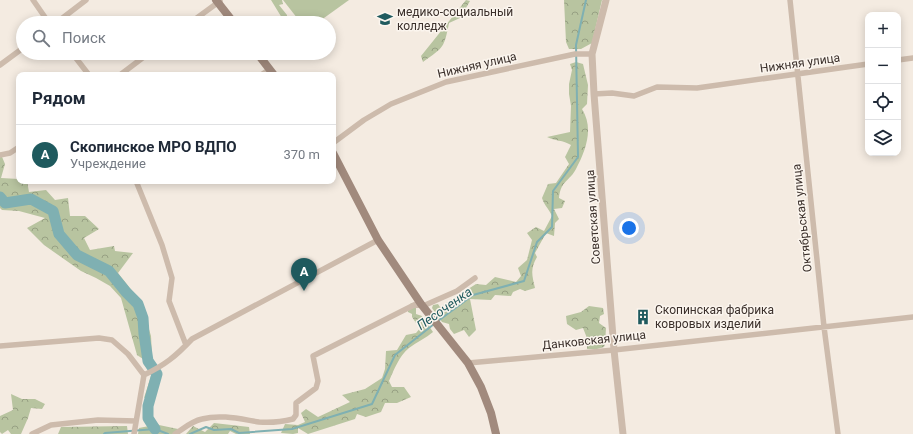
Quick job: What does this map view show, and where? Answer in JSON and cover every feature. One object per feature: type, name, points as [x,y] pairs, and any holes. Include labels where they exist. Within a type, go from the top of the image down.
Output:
[{"type":"main road","points":[[218,1],[229,16]]},
{"type":"main road","points":[[263,60],[272,72]]},
{"type":"main road","points":[[336,159],[378,240],[422,306],[468,363],[481,387],[496,434]]},
{"type":"street","points":[[33,0],[44,16]]},
{"type":"street","points":[[65,16],[86,0]]},
{"type":"street","name":"Советская улица","points":[[606,0],[592,54],[614,350],[623,434]]},
{"type":"street","name":"Октябрьская улица","points":[[790,0],[824,327],[838,434]]},
{"type":"street","points":[[199,16],[218,1]]},
{"type":"street","points":[[0,65],[16,53]]},
{"type":"street","name":"Нижняя улица","points":[[336,141],[364,120],[391,104],[446,82],[575,54],[592,54]]},
{"type":"street","points":[[901,60],[913,58]]},
{"type":"street","points":[[77,60],[87,72]]},
{"type":"street","points":[[124,72],[140,60]]},
{"type":"street","name":"Нижняя улица","points":[[594,94],[612,93],[634,96],[657,87],[698,88],[865,64]]},
{"type":"street","points":[[0,154],[10,153],[16,149]]},
{"type":"street","points":[[137,184],[162,245],[172,278],[169,301],[186,345]]},
{"type":"street","points":[[144,375],[161,367],[178,354],[192,339],[378,240]]},
{"type":"street","points":[[175,434],[190,423],[203,419],[234,417],[260,422],[278,422],[293,419],[296,415],[296,403],[316,388],[318,381],[313,356],[416,304],[422,306],[457,291],[475,278]]},
{"type":"street","name":"Данковская улица","points":[[468,363],[614,350],[913,317]]},
{"type":"street","points":[[0,346],[99,338],[112,340],[128,354],[144,375],[134,434]]},
{"type":"street","points":[[32,434],[51,425],[98,420],[136,421]]},
{"type":"green space","points":[[271,0],[282,0],[283,4],[279,5],[287,16],[281,16]]},
{"type":"green space","points":[[283,0],[349,0],[327,16],[296,16]]},
{"type":"green space","points":[[466,0],[470,1],[460,18],[449,23],[446,38],[442,46],[423,62],[421,56]]},
{"type":"green space","points":[[564,0],[602,0],[592,43],[581,49],[569,49],[566,42]]},
{"type":"green space","points":[[576,62],[583,64],[588,85],[587,104],[582,109],[588,124],[587,139],[583,154],[576,169],[563,184],[560,192],[559,198],[565,201],[562,208],[554,209],[559,219],[555,223],[554,236],[546,233],[535,253],[537,257],[533,265],[532,272],[535,288],[525,291],[520,289],[513,292],[511,296],[495,295],[491,300],[470,299],[476,330],[469,337],[464,330],[454,334],[450,329],[449,324],[442,322],[432,308],[433,305],[438,304],[440,307],[476,284],[486,285],[495,277],[516,282],[521,276],[518,268],[527,260],[532,240],[527,233],[536,227],[544,231],[552,216],[542,198],[548,184],[556,183],[569,164],[565,157],[571,145],[547,137],[570,132],[571,106],[569,84],[572,70],[570,64]]},
{"type":"green space","points":[[0,152],[5,164],[1,178],[16,179],[16,184],[28,184],[29,192],[46,190],[55,200],[68,198],[70,216],[85,216],[99,229],[84,238],[90,250],[114,246],[115,251],[133,253],[118,273],[141,302],[151,336],[152,355],[143,359],[137,355],[121,298],[110,286],[81,271],[44,245],[27,228],[45,218],[19,211],[2,210],[0,208]]},
{"type":"green space","points":[[412,303],[416,308],[416,314],[422,316],[433,332],[405,351],[397,363],[389,381],[392,387],[404,387],[411,397],[397,403],[385,403],[381,412],[366,417],[357,414],[355,419],[308,434],[298,428],[298,433],[281,433],[285,424],[298,425],[305,422],[301,413],[306,409],[318,417],[350,402],[342,395],[365,389],[382,378],[385,369],[386,351],[397,350],[406,335],[416,333],[422,326],[420,323],[416,323],[412,317],[412,314],[408,312],[410,304]]},
{"type":"green space","points":[[589,306],[603,308],[604,314],[600,316],[599,323],[606,328],[605,344],[604,347],[597,349],[587,349],[587,338],[583,328],[576,330],[567,324],[566,316],[581,312]]},
{"type":"green space","points":[[158,371],[161,373],[154,394],[144,398],[151,376]]},
{"type":"green space","points":[[11,394],[22,399],[35,399],[45,404],[42,409],[31,408],[21,434],[11,434],[8,430],[2,434],[0,432],[0,416],[13,410]]},
{"type":"green space","points":[[146,402],[152,402],[151,416],[159,425],[178,429],[175,434],[138,434],[139,428],[149,426],[146,420]]},
{"type":"green space","points":[[214,423],[249,427],[250,434],[236,434],[230,431],[228,434],[186,434],[193,426],[205,432]]},
{"type":"green space","points":[[127,426],[128,434],[58,434],[61,427]]},
{"type":"waterway","name":"Песоченка","points":[[438,321],[473,295],[524,281],[537,242],[552,227],[553,191],[578,157],[576,45],[586,0]]},
{"type":"waterway","points":[[0,197],[5,203],[31,199],[53,211],[59,234],[77,255],[109,271],[138,304],[143,318],[148,361],[157,374],[148,406],[148,418],[155,429]]},
{"type":"waterway","name":"Песоченка","points":[[190,434],[206,427],[214,430],[231,429],[239,433],[292,429],[372,404],[395,355],[434,324]]},
{"type":"waterway","name":"Песоченка","points":[[104,434],[155,429],[168,434]]},
{"type":"place","name":"медико-социальный колледж","points":[[385,19]]},
{"type":"place","name":"Скопинское МРО ВДПО","points":[[304,291]]},
{"type":"place","name":"Скопинская фабрика ковровых изделий","points":[[643,317]]}]
